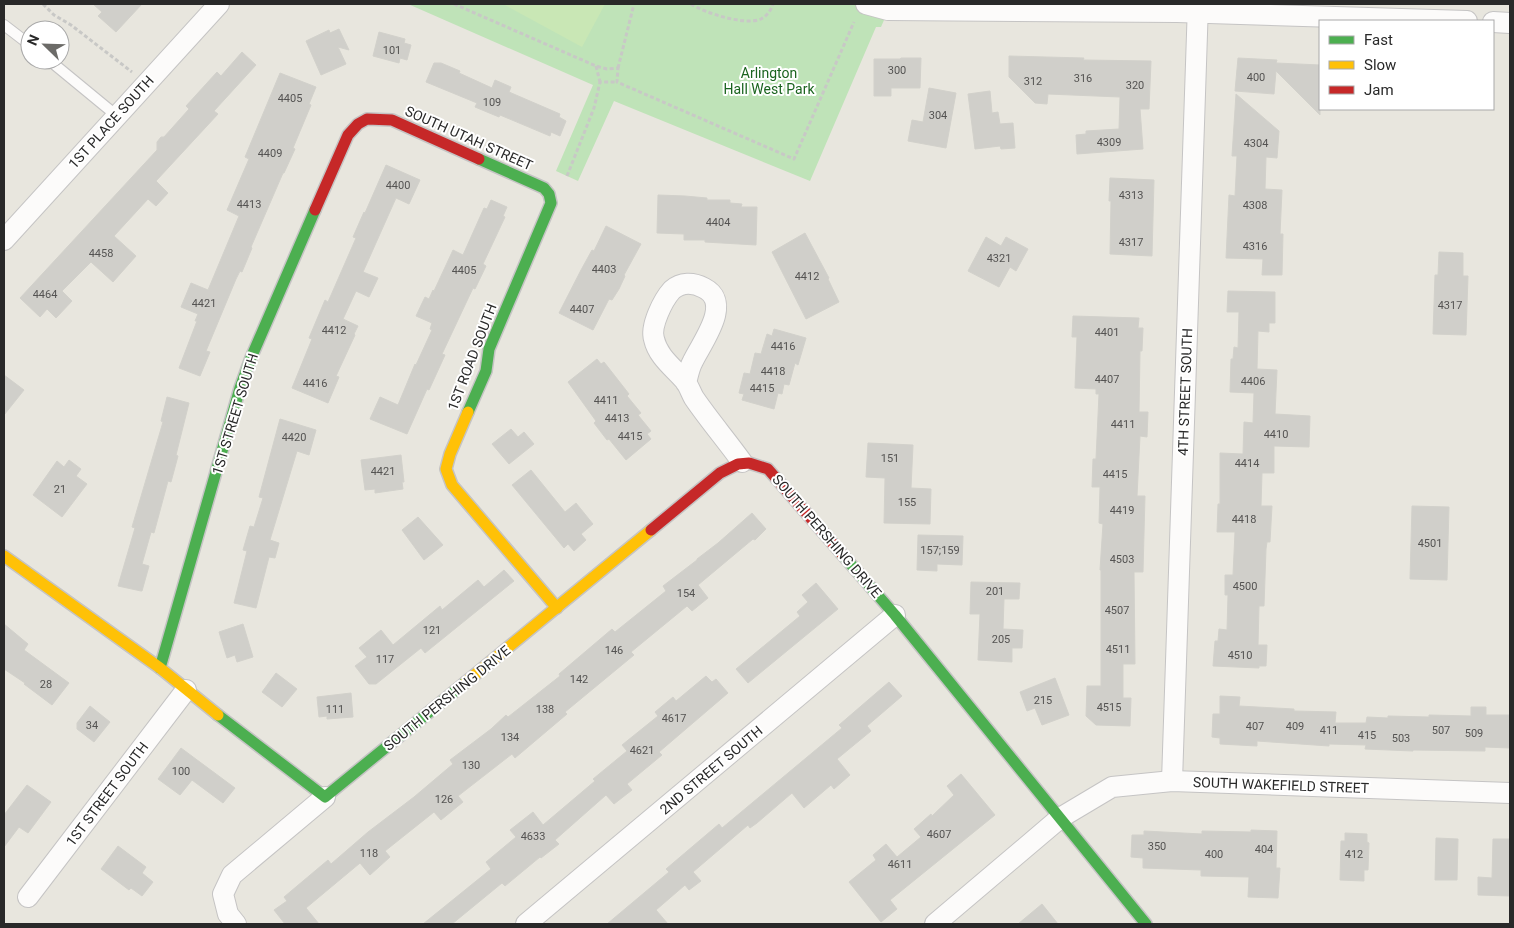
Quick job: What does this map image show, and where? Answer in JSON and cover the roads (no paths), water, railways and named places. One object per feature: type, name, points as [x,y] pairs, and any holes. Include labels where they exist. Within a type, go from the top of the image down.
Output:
[{"type":"street","name":"1ST PLACE SOUTH","points":[[6,234],[219,4]]},
{"type":"street","points":[[866,4],[888,10],[1198,8],[1445,20]]},
{"type":"street","name":"4TH STREET SOUTH","points":[[1172,781],[1198,8]]},
{"type":"street","points":[[1494,22],[1510,23]]},
{"type":"street","name":"SOUTH UTAH STREET","points":[[364,119],[392,120],[544,188],[549,194],[551,203]]},
{"type":"street","name":"1ST STREET SOUTH","points":[[160,668],[240,388],[251,358],[348,135],[364,119]]},
{"type":"street","name":"1ST ROAD SOUTH","points":[[551,203],[489,349],[486,371],[450,454],[446,469],[452,484],[557,608]]},
{"type":"street","points":[[686,383],[694,398],[742,462]]},
{"type":"street","name":"SOUTH PERSHING DRIVE","points":[[232,919],[223,894],[232,875],[720,473],[742,462],[757,464],[768,469],[895,615],[1146,924]]},
{"type":"street","points":[[4,556],[160,668],[325,797]]},
{"type":"street","name":"2ND STREET SOUTH","points":[[526,924],[895,615]]},
{"type":"street","name":"1ST STREET SOUTH","points":[[28,897],[186,690]]},
{"type":"street","name":"SOUTH WAKEFIELD STREET","points":[[935,924],[1060,818],[1112,787],[1172,781],[1510,793]]},
{"type":"lane","points":[[4,25],[20,37]]},
{"type":"lane","points":[[61,70],[116,116]]},
{"type":"park label","name":"Arlington Hall West Park","points":[[769,82]]}]
